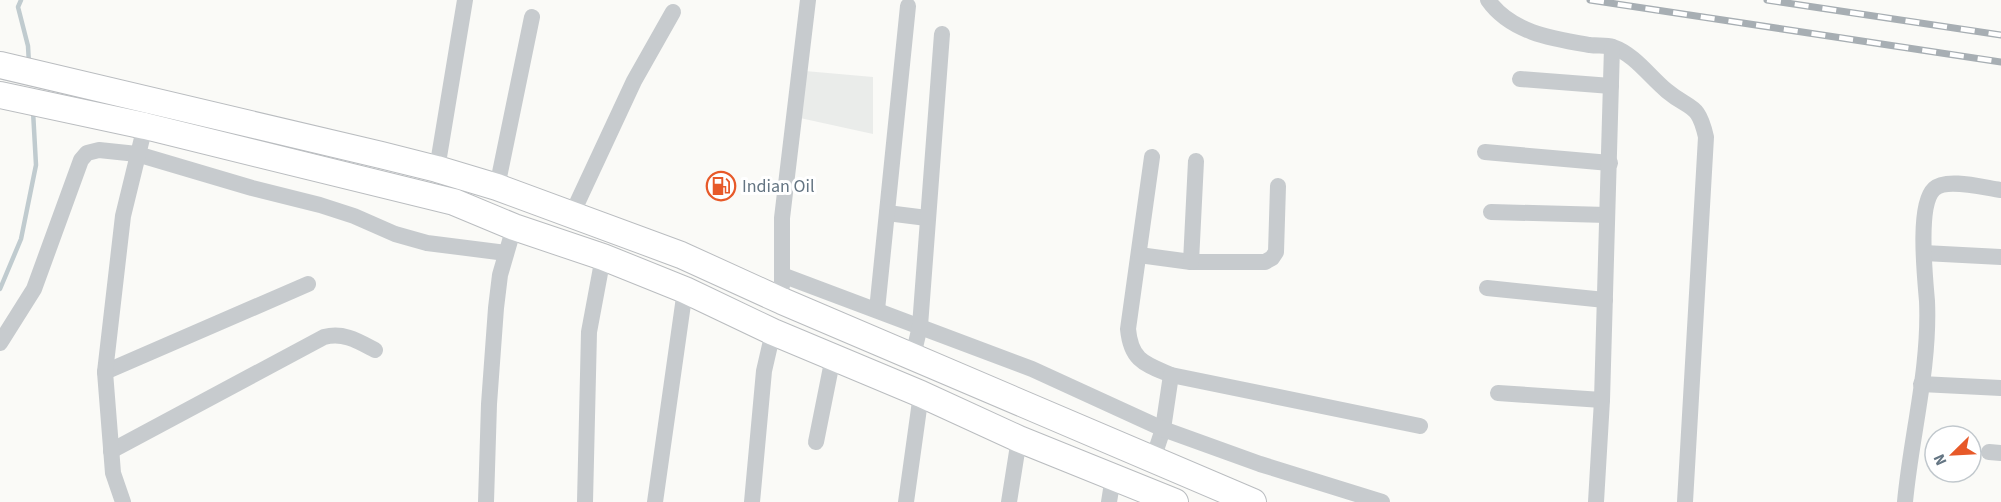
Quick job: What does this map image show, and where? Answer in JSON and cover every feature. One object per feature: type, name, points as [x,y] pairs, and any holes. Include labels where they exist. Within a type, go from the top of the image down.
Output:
[{"type":"highway","points":[[6,67],[437,169],[497,187],[681,255],[782,301],[1253,502]]},
{"type":"highway","points":[[2,95],[145,126],[454,202],[514,227],[603,257],[685,290],[773,332],[1019,438],[1175,502]]},
{"type":"street","points":[[437,169],[465,0]]},
{"type":"street","points":[[782,301],[782,218],[808,0]]},
{"type":"street","points":[[1488,0],[1501,15],[1516,25],[1548,38],[1612,47],[1625,53],[1667,91],[1690,105],[1700,115],[1706,137],[1685,502]]},
{"type":"street","points":[[877,310],[909,6]]},
{"type":"street","points":[[572,214],[626,97],[673,12]]},
{"type":"street","points":[[497,187],[532,16]]},
{"type":"street","points":[[913,356],[920,326],[942,34]]},
{"type":"street","points":[[1596,502],[1602,400],[1612,47]]},
{"type":"street","points":[[1520,79],[1611,86]]},
{"type":"street","points":[[123,502],[113,473],[105,372],[123,216],[145,126]]},
{"type":"street","points":[[0,343],[34,289],[81,160],[87,153],[99,150],[137,154],[252,188],[320,205],[354,216],[395,234],[427,243],[506,253]]},
{"type":"street","points":[[1485,152],[1610,164]]},
{"type":"street","points":[[1152,158],[1128,329],[1129,341],[1135,355],[1142,363],[1171,375],[1420,426]]},
{"type":"street","points":[[1191,262],[1196,161]]},
{"type":"street","points":[[1905,502],[1908,462],[1921,384],[1927,308],[1923,231],[1926,205],[1932,190],[1940,184],[1956,183],[2001,190]]},
{"type":"street","points":[[1139,255],[1191,262],[1265,262],[1276,252],[1278,186]]},
{"type":"street","points":[[1491,212],[1607,215]]},
{"type":"street","points":[[887,213],[927,218]]},
{"type":"street","points":[[486,502],[489,404],[496,308],[500,275],[514,227]]},
{"type":"street","points":[[1924,253],[2001,257]]},
{"type":"street","points":[[585,502],[590,332],[603,257]]},
{"type":"street","points":[[782,274],[1032,369],[1163,429],[1260,464],[1382,502]]},
{"type":"street","points":[[105,372],[309,284]]},
{"type":"street","points":[[1487,288],[1605,300]]},
{"type":"street","points":[[655,502],[685,290]]},
{"type":"street","points":[[752,502],[764,371],[773,332]]},
{"type":"street","points":[[111,451],[324,337],[334,334],[345,335],[375,350]]},
{"type":"street","points":[[816,442],[833,357]]},
{"type":"street","points":[[1152,459],[1163,429],[1171,375]]},
{"type":"street","points":[[1921,384],[2001,388]]},
{"type":"street","points":[[1498,393],[1602,400]]},
{"type":"street","points":[[906,502],[921,394]]},
{"type":"street","points":[[1009,502],[1019,438]]},
{"type":"street","points":[[1108,502],[1113,477]]},
{"type":"shaded area","points":[[805,71],[873,77],[873,134],[800,118]]},
{"type":"waterway","points":[[21,0],[18,7],[28,46],[29,64]]},
{"type":"waterway","points":[[0,289],[21,239],[36,165],[33,111]]},
{"type":"railway","points":[[1590,0],[2001,62]]},
{"type":"railway","points":[[1767,0],[2001,35]]},
{"type":"place","name":"Indian Oil","points":[[721,186]]}]
